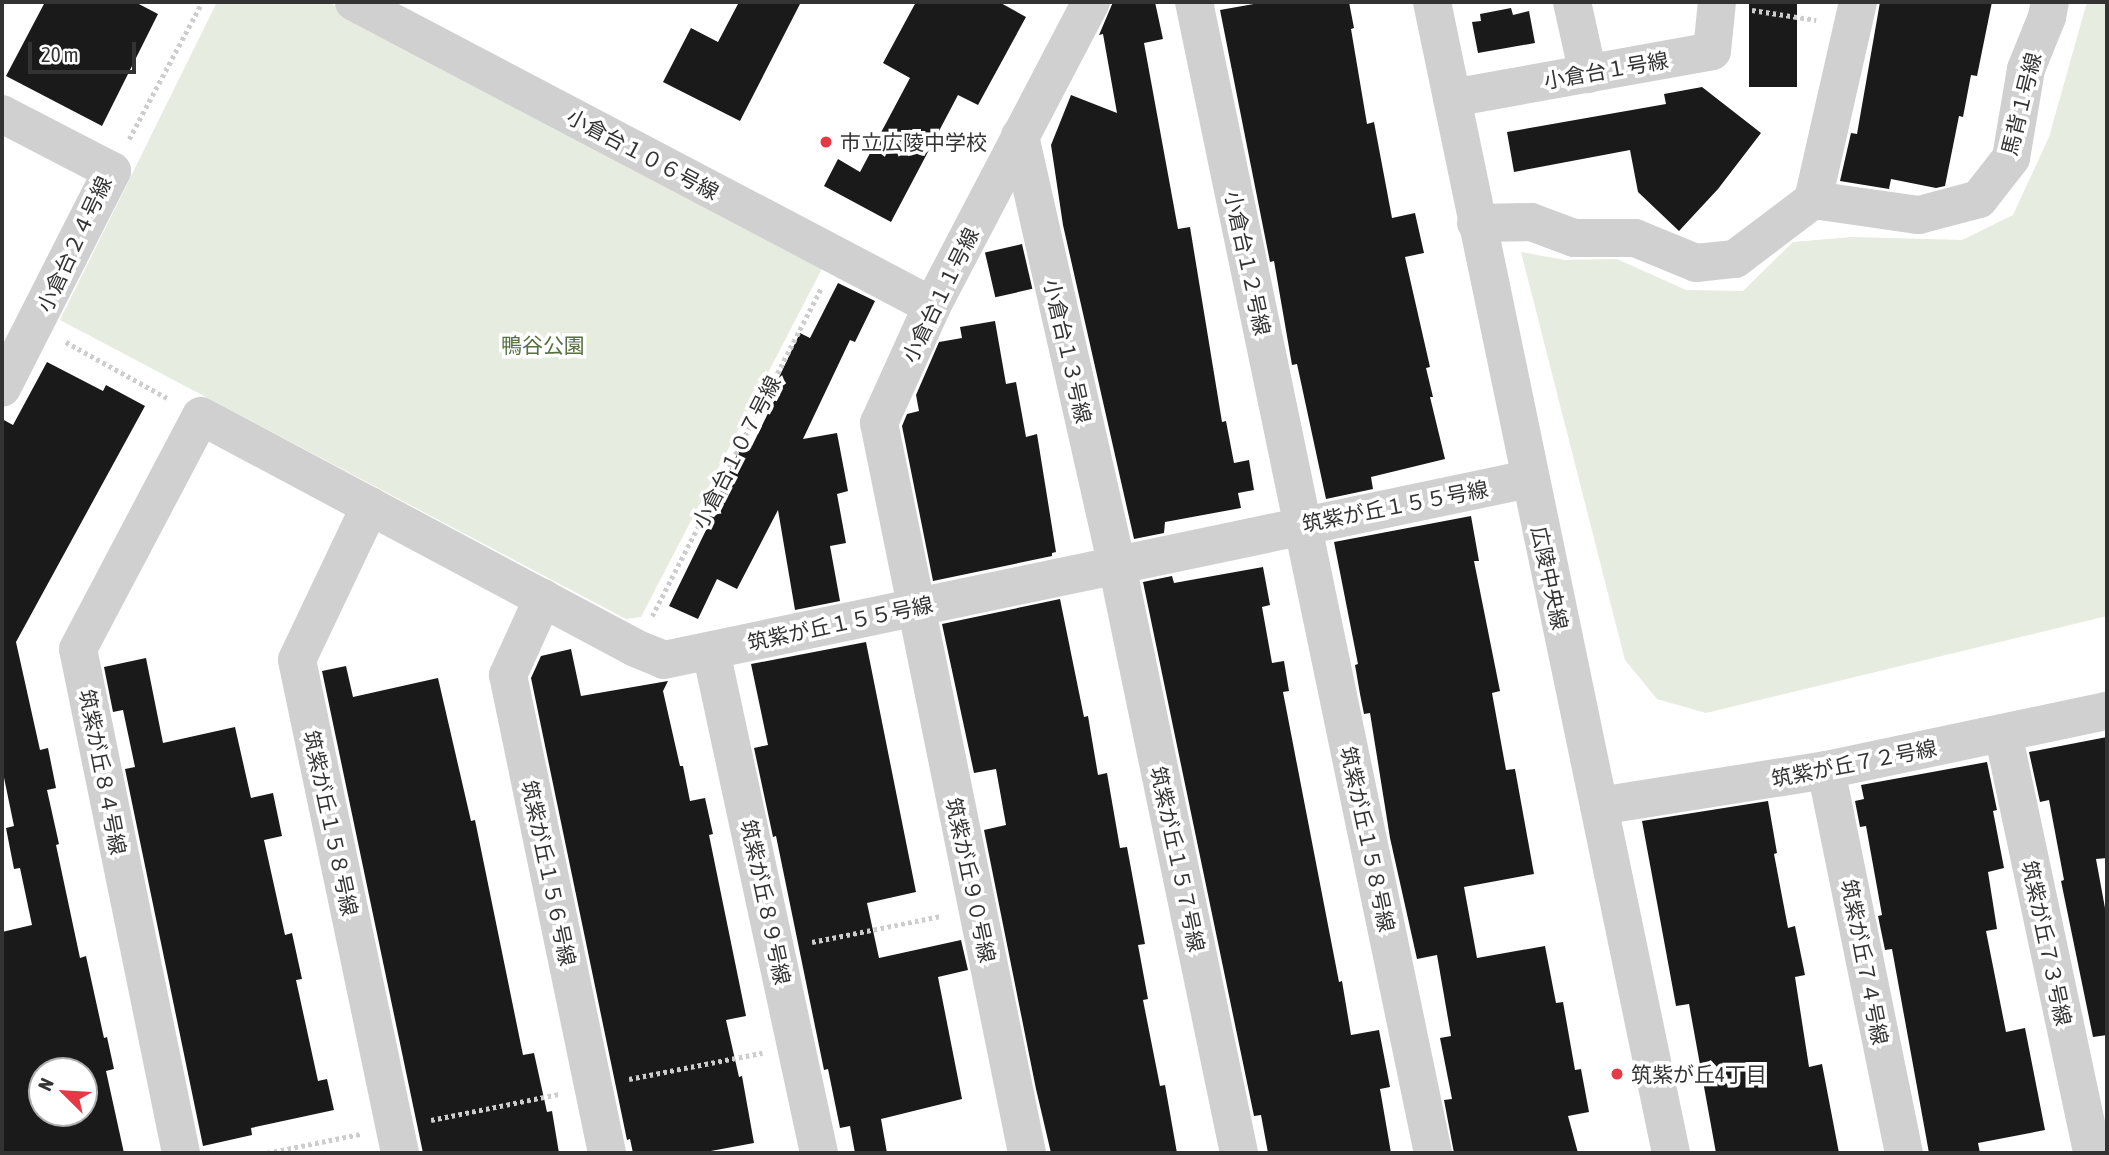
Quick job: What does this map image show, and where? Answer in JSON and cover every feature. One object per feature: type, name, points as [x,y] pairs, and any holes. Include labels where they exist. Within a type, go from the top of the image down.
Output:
[{"type":"street","name":"小倉台１０６号線","points":[[354,2],[932,306]]},
{"type":"street","name":"小倉台１１号線","points":[[915,607],[879,423],[932,306],[1091,2]]},
{"type":"street","name":"小倉台１２号線","points":[[1194,2],[1303,525]]},
{"type":"street","name":"広陵中央線","points":[[1432,2],[1671,1153]]},
{"type":"street","points":[[1572,2],[1588,74]]},
{"type":"street","name":"馬背１号線","points":[[1813,200],[1919,215],[1979,199],[2011,158],[2026,69],[2047,18],[2050,2]]},
{"type":"street","name":"小倉台１号線","points":[[1452,98],[1712,51],[1716,3]]},
{"type":"street","points":[[1476,223],[1531,222],[1574,238],[1635,238],[1696,263],[1735,259],[1813,200],[1855,14]]},
{"type":"street","name":"小倉台２４号線","points":[[2,114],[112,171],[2,388]]},
{"type":"street","name":"小倉台１３号線","points":[[1020,136],[1117,565]]},
{"type":"street","name":"筑紫が丘１５５号線","points":[[201,416],[635,648],[664,660],[1529,479]]},
{"type":"street","name":"筑紫が丘８４号線","points":[[181,1153],[78,649],[201,416]]},
{"type":"street","name":"筑紫が丘１５８号線","points":[[370,506],[296,660],[398,1140]]},
{"type":"street","name":"筑紫が丘１５８号線","points":[[1303,525],[1433,1153]]},
{"type":"street","name":"筑紫が丘１５７号線","points":[[1117,565],[1239,1153]]},
{"type":"street","name":"筑紫が丘１５６号線","points":[[543,598],[508,675],[607,1153]]},
{"type":"street","name":"筑紫が丘９０号線","points":[[915,607],[1027,1153]]},
{"type":"street","name":"筑紫が丘８９号線","points":[[711,651],[777,949],[818,1153]]},
{"type":"street","name":"筑紫が丘７２号線","points":[[1599,806],[1826,770],[2107,711]]},
{"type":"street","name":"筑紫が丘７３号線","points":[[2003,733],[2092,1153]]},
{"type":"street","name":"筑紫が丘７４号線","points":[[1826,770],[1904,1153]]},
{"type":"path","points":[[112,171],[202,2]]},
{"type":"path","points":[[1716,3],[1855,14]]},
{"type":"path","name":"小倉台１０７号線","points":[[635,648],[837,256]]},
{"type":"path","points":[[35,325],[201,416]]},
{"type":"path","points":[[777,949],[977,908]]},
{"type":"path","points":[[267,1153],[398,1140],[593,1087],[797,1046]]},
{"type":"green space","name":"鴨谷公園","points":[[217,2],[328,2],[825,263],[641,617],[626,619],[60,320]]},
{"type":"green space","points":[[2087,2],[2107,2],[2107,616],[1706,713],[1657,699],[1625,660],[1521,252],[1565,260],[1617,259],[1686,290],[1743,291],[1793,242],[1852,237],[1962,240],[2013,215],[2049,137]]},
{"type":"building","points":[[45,2],[135,2],[158,14],[102,126],[6,76]]},
{"type":"building","points":[[739,2],[801,2],[740,121],[663,82],[691,28],[718,42]]},
{"type":"building","points":[[916,2],[999,2],[1026,17],[978,105],[958,95],[891,222],[824,186],[838,159],[860,172],[910,78],[883,63]]},
{"type":"building","points":[[1113,2],[1155,2],[1163,39],[1144,43],[1178,229],[1190,227],[1222,422],[1226,421],[1234,463],[1249,460],[1254,490],[1238,493],[1241,508],[1165,522],[1164,533],[1134,539],[1063,225],[1051,145],[1071,95],[1117,113],[1103,34],[1099,35]]},
{"type":"building","points":[[1265,2],[1349,2],[1367,124],[1374,122],[1392,218],[1415,213],[1424,253],[1405,257],[1430,367],[1426,368],[1433,397],[1430,397],[1445,459],[1371,477],[1373,489],[1326,499],[1297,364],[1292,365],[1274,261],[1270,262],[1220,10]]},
{"type":"building","points":[[1749,2],[1797,2],[1797,87],[1749,87]]},
{"type":"building","points":[[1880,2],[1992,2],[1977,76],[1971,75],[1963,117],[1959,116],[1945,186],[1936,188],[1891,179],[1889,189],[1840,181],[1851,133],[1857,134]]},
{"type":"building","points":[[1511,8],[1513,15],[1529,11],[1535,43],[1478,53],[1472,22],[1481,21],[1480,14]]},
{"type":"building","points":[[1702,87],[1761,133],[1718,189],[1679,231],[1638,192],[1630,150],[1514,172],[1507,132],[1666,104],[1664,94]]},
{"type":"building","points":[[1022,244],[1032,289],[995,297],[985,253]]},
{"type":"building","points":[[838,283],[875,301],[855,342],[850,340],[803,439],[837,433],[848,491],[837,494],[846,543],[830,546],[840,601],[795,610],[778,510],[737,589],[717,579],[698,619],[669,606],[708,526],[704,525],[743,442],[752,446],[778,393],[773,390],[800,333],[810,338]]},
{"type":"building","points":[[995,321],[1006,384],[1016,382],[1026,437],[1037,434],[1056,552],[1052,553],[1052,556],[933,581],[902,426],[907,414],[919,411],[916,395],[939,342],[962,338],[960,327]]},
{"type":"building","points":[[47,362],[103,391],[106,385],[145,406],[16,642],[40,750],[48,748],[56,788],[47,790],[59,844],[56,845],[80,958],[86,956],[104,1038],[107,1037],[114,1069],[106,1071],[124,1153],[2,1153],[2,932],[32,925],[20,868],[14,869],[6,828],[14,826],[2,768],[2,419],[13,425]]},
{"type":"building","points":[[1471,516],[1479,561],[1474,561],[1500,691],[1492,693],[1506,770],[1515,769],[1534,874],[1464,887],[1477,958],[1545,946],[1556,1003],[1563,1002],[1575,1070],[1581,1069],[1589,1112],[1568,1116],[1578,1153],[1454,1153],[1444,1100],[1452,1099],[1440,1038],[1451,1036],[1437,955],[1417,959],[1390,838],[1370,713],[1364,714],[1360,694],[1355,665],[1358,664],[1334,542]]},
{"type":"building","points":[[1263,567],[1270,605],[1262,607],[1272,663],[1284,661],[1289,691],[1283,692],[1351,1035],[1379,1030],[1390,1087],[1380,1089],[1391,1153],[1268,1153],[1261,1115],[1254,1116],[1143,582],[1172,576],[1174,583]]},
{"type":"building","points":[[1060,599],[1084,717],[1088,716],[1098,775],[1107,773],[1120,848],[1127,847],[1145,944],[1138,945],[1148,999],[1143,1000],[1160,1086],[1165,1085],[1177,1153],[1051,1153],[1036,1089],[984,830],[1006,825],[996,769],[974,773],[942,624]]},
{"type":"building","points":[[866,642],[916,892],[867,903],[879,958],[961,940],[968,970],[938,977],[962,1099],[881,1119],[887,1153],[855,1153],[850,1126],[840,1128],[828,1069],[824,1070],[776,836],[773,837],[754,748],[768,745],[751,664]]},
{"type":"building","points":[[571,649],[581,696],[668,681],[663,691],[690,801],[705,798],[713,834],[709,835],[746,1016],[726,1020],[739,1077],[742,1076],[754,1143],[700,1153],[633,1153],[630,1139],[627,1140],[531,678],[541,656]]},
{"type":"building","points":[[146,658],[163,743],[235,727],[251,798],[273,793],[282,836],[264,840],[285,935],[292,933],[302,979],[296,980],[318,1081],[327,1079],[334,1110],[251,1128],[252,1135],[203,1146],[125,769],[135,767],[123,710],[113,712],[104,667]]},
{"type":"building","points":[[346,666],[353,697],[438,678],[471,821],[475,820],[523,1055],[534,1053],[547,1112],[552,1111],[559,1153],[423,1153],[322,671]]},
{"type":"building","points":[[2107,737],[2107,858],[2096,859],[2107,919],[2107,1035],[2093,1037],[2061,881],[2064,880],[2049,800],[2040,802],[2029,752]]},
{"type":"building","points":[[1987,762],[1997,810],[1993,811],[2004,868],[1988,872],[1997,929],[1986,931],[2006,1032],[2025,1028],[2045,1130],[1978,1143],[1980,1153],[1929,1153],[1892,949],[1885,950],[1878,916],[1882,915],[1866,826],[1860,827],[1855,801],[1864,799],[1861,785]]},
{"type":"building","points":[[1768,801],[1777,853],[1774,854],[1788,928],[1795,926],[1805,975],[1795,977],[1809,1067],[1822,1064],[1839,1153],[1716,1153],[1689,1004],[1676,1006],[1642,821]]},
{"type":"place","name":"市立広陵中学校","points":[[826,142]]},
{"type":"place","name":"筑紫が丘4丁目","points":[[1617,1074]]}]
